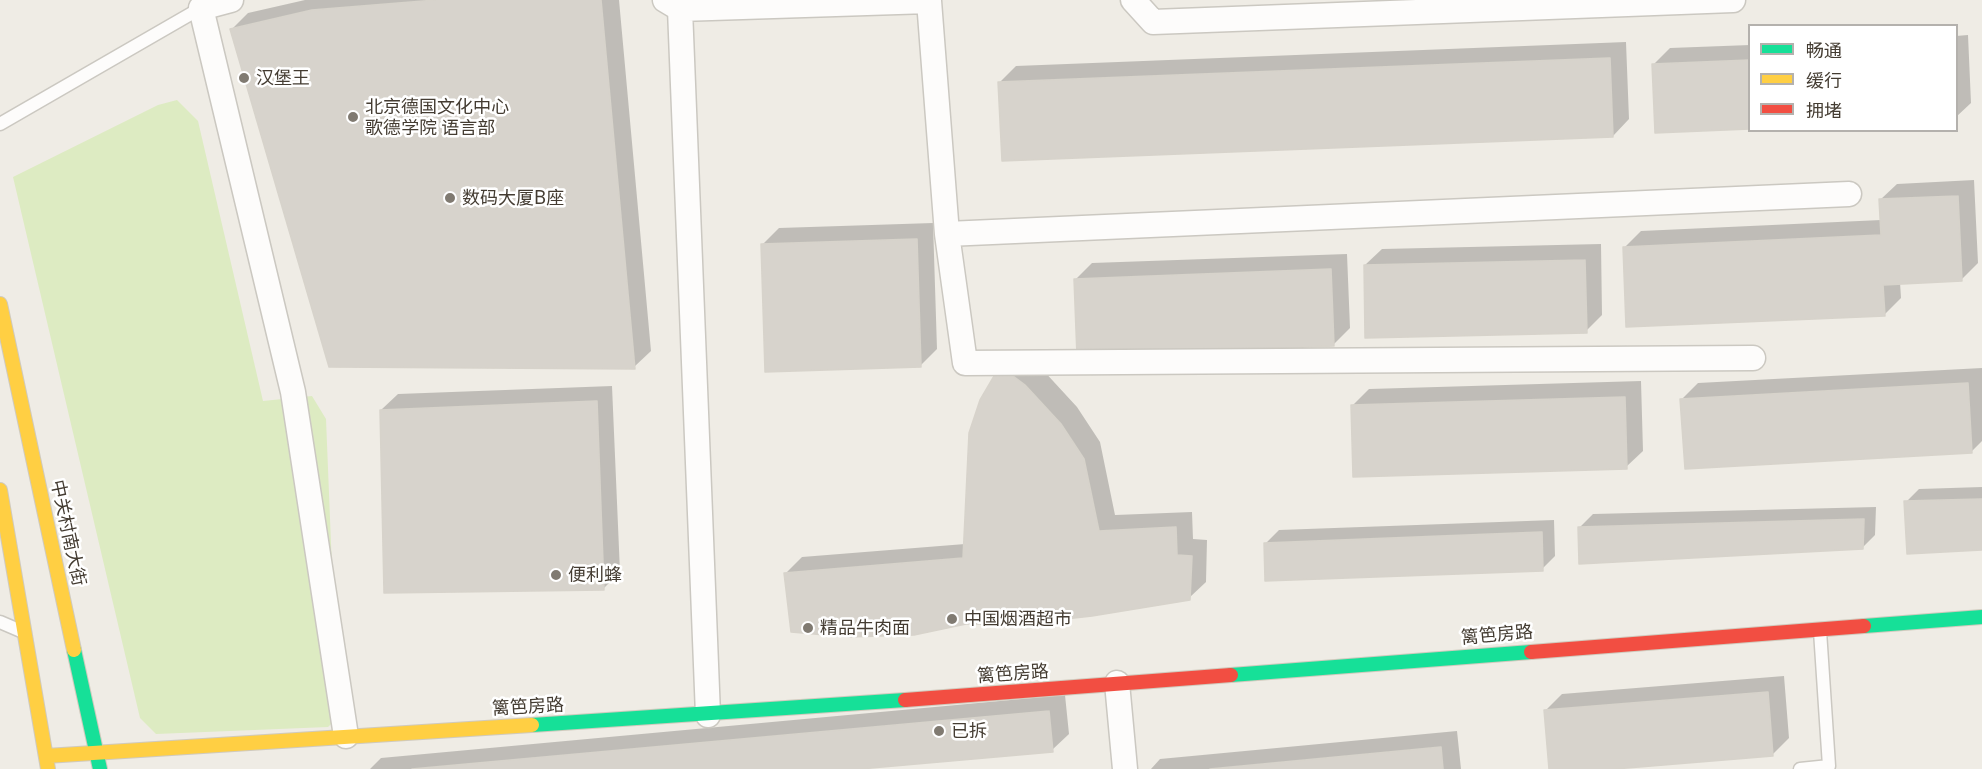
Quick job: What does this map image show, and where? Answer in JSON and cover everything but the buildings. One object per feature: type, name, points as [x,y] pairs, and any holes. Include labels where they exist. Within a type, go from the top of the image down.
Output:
[{"type":"street","points":[[231,0],[201,4],[293,392],[346,736]]},
{"type":"street","points":[[929,0],[947,234],[965,363],[1753,358]]},
{"type":"street","points":[[708,715],[673,4],[938,0]]},
{"type":"street","points":[[1133,0],[1154,22],[1733,0]]},
{"type":"street","points":[[947,234],[1849,194]]},
{"type":"street","name":"中关村南大街","points":[[0,304],[100,769]]},
{"type":"street","points":[[0,490],[47,762]]},
{"type":"street","name":"篱笆房路","points":[[47,762],[97,751],[708,715],[1820,627],[1982,617]]},
{"type":"street","points":[[1117,683],[1125,769]]},
{"type":"lane","points":[[0,124],[201,4]]},
{"type":"lane","points":[[0,622],[25,633]]},
{"type":"lane","points":[[1800,769],[1829,766],[1820,627]]},
{"type":"green space","points":[[177,100],[198,121],[263,401],[312,396],[326,419],[338,717],[328,727],[156,734],[140,718],[13,177],[158,105]]},
{"type":"traffic: fast","points":[[1864,626],[1982,617]]},
{"type":"traffic: fast","points":[[74,650],[100,769]]},
{"type":"traffic: fast","points":[[1231,675],[1531,652]]},
{"type":"traffic: fast","points":[[532,725],[905,700]]},
{"type":"traffic: slow","points":[[0,304],[74,650]]},
{"type":"traffic: slow","points":[[0,490],[48,769]]},
{"type":"traffic: slow","points":[[46,756],[532,725]]},
{"type":"traffic: jam","points":[[1531,652],[1864,626]]},
{"type":"traffic: jam","points":[[905,700],[1231,675]]},
{"type":"place","name":"汉堡王","points":[[244,78]]},
{"type":"place","name":"北京德国文化中心 歌德学院 语言部","points":[[353,117]]},
{"type":"place","name":"数码大厦B座","points":[[450,198]]},
{"type":"place","name":"便利蜂","points":[[556,575]]},
{"type":"place","name":"中国烟酒超市","points":[[952,619]]},
{"type":"place","name":"精品牛肉面","points":[[808,628]]},
{"type":"place","name":"已拆","points":[[939,731]]}]
